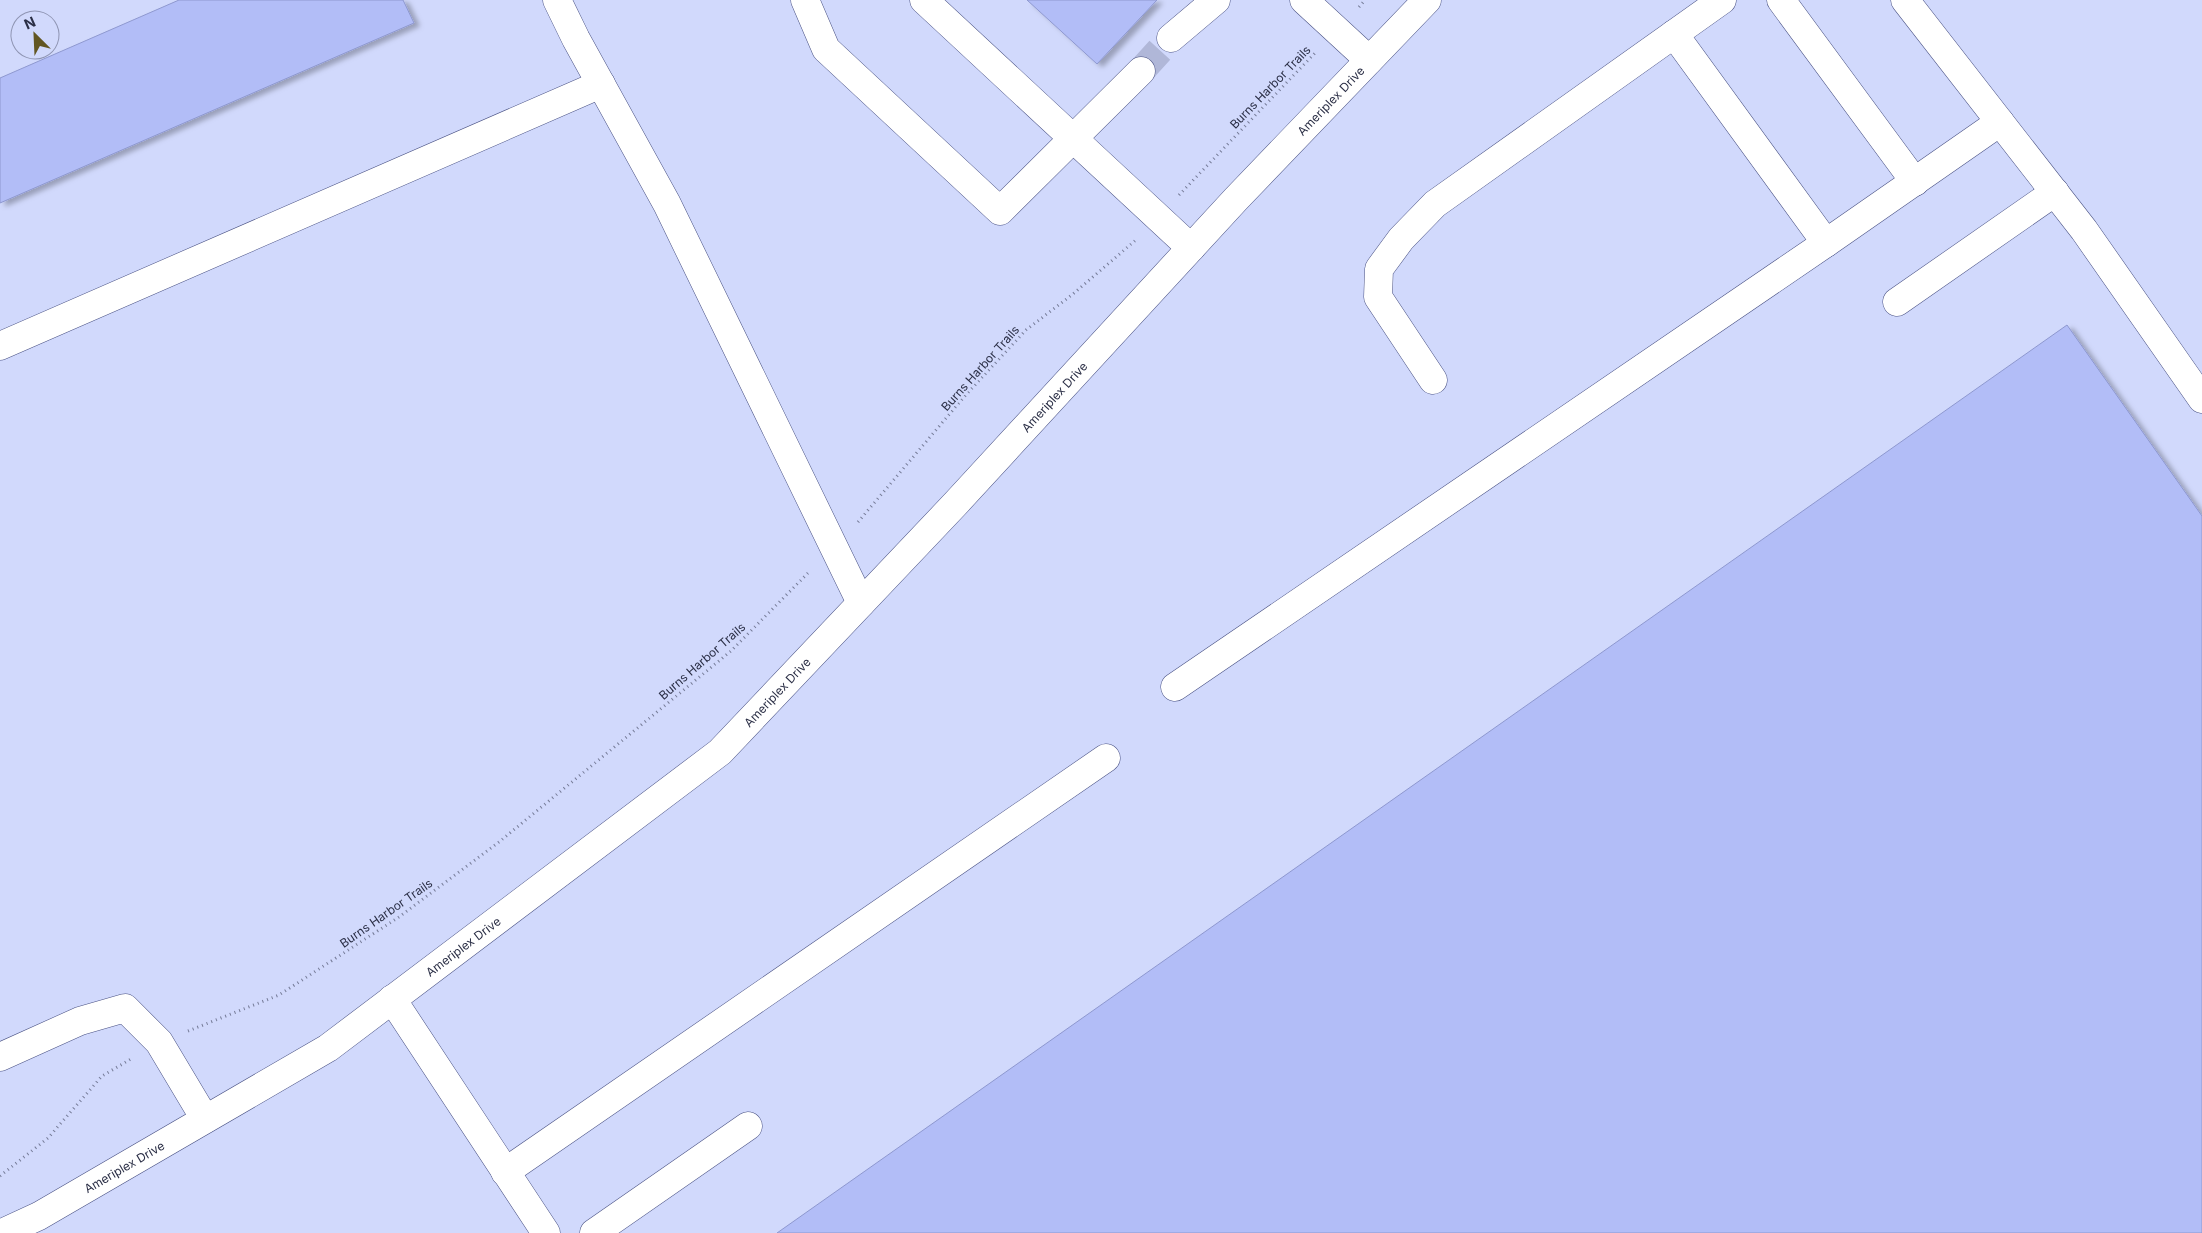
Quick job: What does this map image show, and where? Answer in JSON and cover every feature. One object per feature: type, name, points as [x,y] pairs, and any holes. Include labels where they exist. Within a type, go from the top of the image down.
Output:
[{"type":"street","points":[[557,0],[667,204],[861,603]]},
{"type":"street","points":[[805,0],[826,49],[1000,211],[1141,71]]},
{"type":"street","points":[[924,0],[1190,248]]},
{"type":"street","points":[[1172,38],[1216,0]]},
{"type":"street","points":[[1304,0],[1369,60]]},
{"type":"street","name":"Ameriplex Drive","points":[[2,1233],[40,1216],[328,1048],[720,752],[957,502],[1190,248],[1427,0]]},
{"type":"street","points":[[1433,380],[1378,297],[1379,269],[1401,239],[1435,204],[1722,0]]},
{"type":"street","points":[[1781,0],[1914,182]]},
{"type":"street","points":[[1905,0],[2084,230],[2202,399]]},
{"type":"street","points":[[1674,34],[1826,243]]},
{"type":"street","points":[[0,346],[601,84]]},
{"type":"street","points":[[1175,687],[1826,243],[2000,122]]},
{"type":"street","points":[[1897,302],[2054,192]]},
{"type":"street","points":[[505,1172],[1106,758]]},
{"type":"street","points":[[392,999],[546,1233]]},
{"type":"street","points":[[0,1057],[80,1021],[125,1008],[159,1042],[205,1119]]},
{"type":"street","points":[[594,1233],[748,1126]]},
{"type":"path","name":"Burns Harbor Trails","points":[[0,1176],[48,1138],[102,1076],[159,1042],[278,995],[399,917],[499,842],[731,651],[853,528],[964,397],[1026,330],[1081,288],[1134,242],[1365,0]]},
{"type":"building","points":[[179,0],[403,0],[414,23],[0,203],[0,78],[41,60],[60,60],[60,52]]},
{"type":"building","points":[[1027,0],[1157,0],[1097,64]]},
{"type":"building","points":[[2067,325],[2202,516],[2202,1233],[777,1233]]},
{"type":"tunnel","points":[[1141,71],[1171,38]]}]
